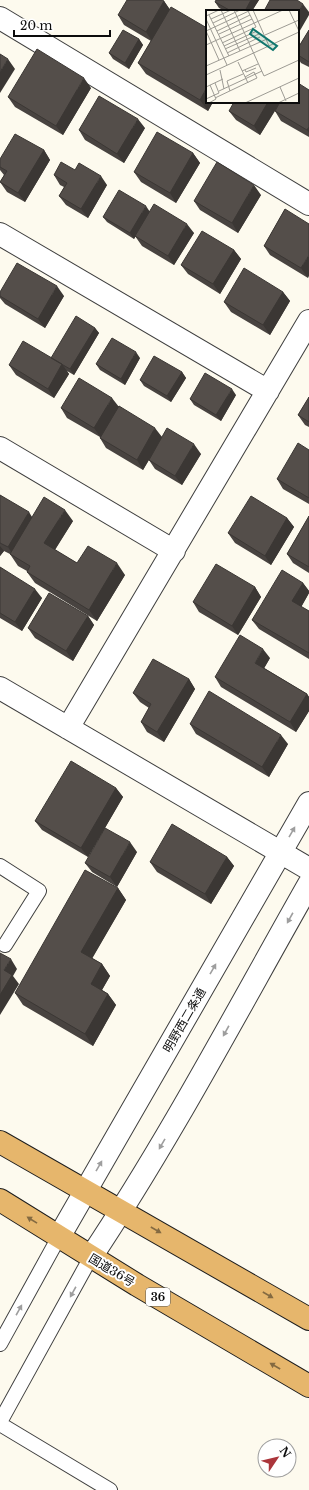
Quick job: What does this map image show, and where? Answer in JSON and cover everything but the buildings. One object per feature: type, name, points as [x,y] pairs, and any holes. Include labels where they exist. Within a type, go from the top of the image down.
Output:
[{"type":"highway","points":[[0,1142],[309,1319]]},
{"type":"highway","name":"国道36号","points":[[0,1200],[91,1257],[309,1386]]},
{"type":"street","points":[[0,18],[309,204]]},
{"type":"street","points":[[0,234],[268,391]]},
{"type":"street","points":[[68,728],[309,321]]},
{"type":"street","points":[[0,448],[174,551]]},
{"type":"street","points":[[0,688],[309,869]]},
{"type":"street","name":"明野西二条通","points":[[59,1237],[309,803]]},
{"type":"street","points":[[91,1257],[122,1211],[163,1142],[309,884]]},
{"type":"lane","points":[[0,866],[39,891],[4,945]]},
{"type":"lane","points":[[0,1344],[59,1237]]},
{"type":"lane","points":[[91,1257],[0,1423],[110,1490]]}]
